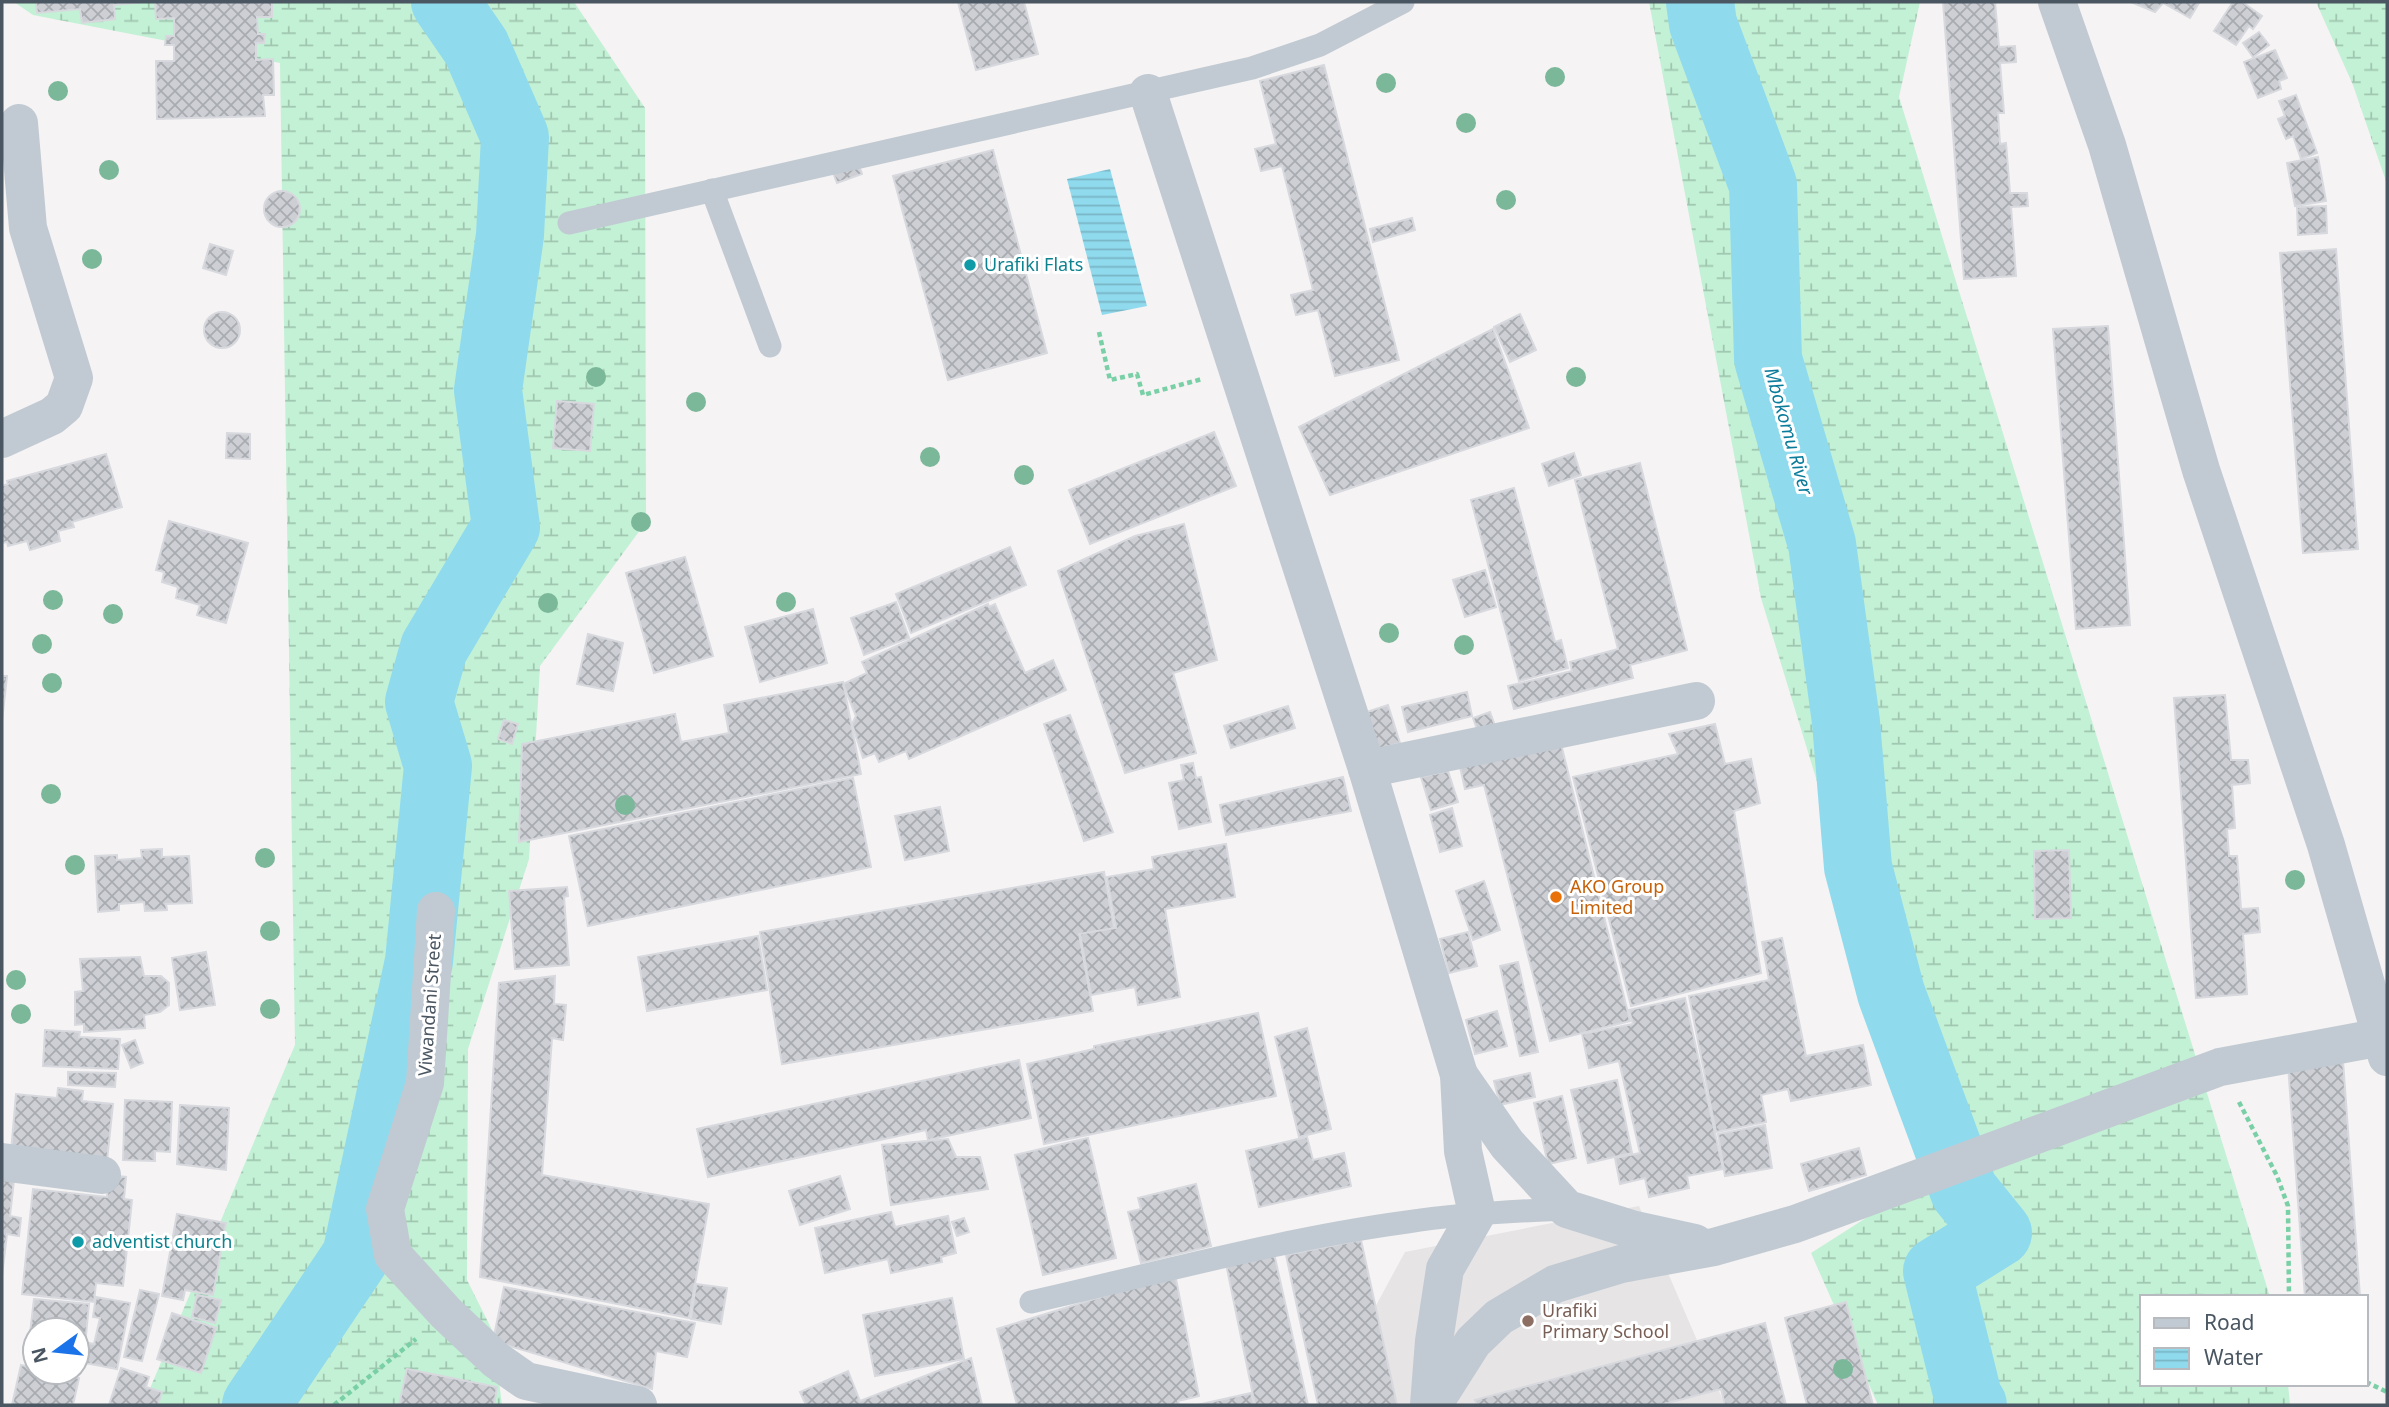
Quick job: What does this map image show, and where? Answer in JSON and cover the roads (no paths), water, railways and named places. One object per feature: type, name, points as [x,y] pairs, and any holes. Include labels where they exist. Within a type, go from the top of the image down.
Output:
[{"type":"street","points":[[1431,1405],[1473,1342],[1499,1317],[1555,1284],[1621,1264],[1714,1247],[1795,1224],[2220,1067],[2385,1042],[2372,956],[2326,845],[2201,470],[2107,145],[2057,2]]},
{"type":"street","points":[[1148,93],[1367,769],[1459,1075],[1463,1151],[1477,1213],[1445,1269],[1434,1341],[1431,1405]]},
{"type":"street","points":[[2,439],[52,416],[64,406],[74,378],[28,228],[19,123]]},
{"type":"street","points":[[1367,769],[1696,701]]},
{"type":"street","name":"Viwandani Street","points":[[436,911],[425,1083],[385,1209],[393,1255],[446,1313],[496,1360],[523,1393],[638,1405]]},
{"type":"street","points":[[1459,1075],[1507,1144],[1567,1209],[1631,1229],[1714,1247]]},
{"type":"street","points":[[2,1162],[102,1175]]},
{"type":"lane","points":[[569,223],[1252,68],[1320,46],[1403,2]]},
{"type":"lane","points":[[712,190],[769,346]]},
{"type":"lane","points":[[1031,1302],[1307,1240],[1477,1213],[1567,1209]]},
{"type":"water","points":[[1110,169],[1147,306],[1102,315],[1067,179]]},
{"type":"waterway","points":[[256,1405],[356,1256],[419,961],[438,766],[419,702],[434,648],[506,527],[488,390],[510,235],[515,137],[476,47],[445,2]]},
{"type":"waterway","name":"Mbokomu River","points":[[1700,2],[1703,24],[1763,185],[1768,359],[1822,544],[1846,722],[1858,867],[1891,993],[1964,1191],[1998,1233],[1937,1271],[1969,1401],[1973,1405]]},
{"type":"place","name":"Urafiki Flats","points":[[970,265]]},
{"type":"place","name":"AKO Group Limited","points":[[1556,897]]},
{"type":"place","name":"adventist church","points":[[78,1242]]},
{"type":"place","name":"Urafiki Primary School","points":[[1528,1321]]}]
